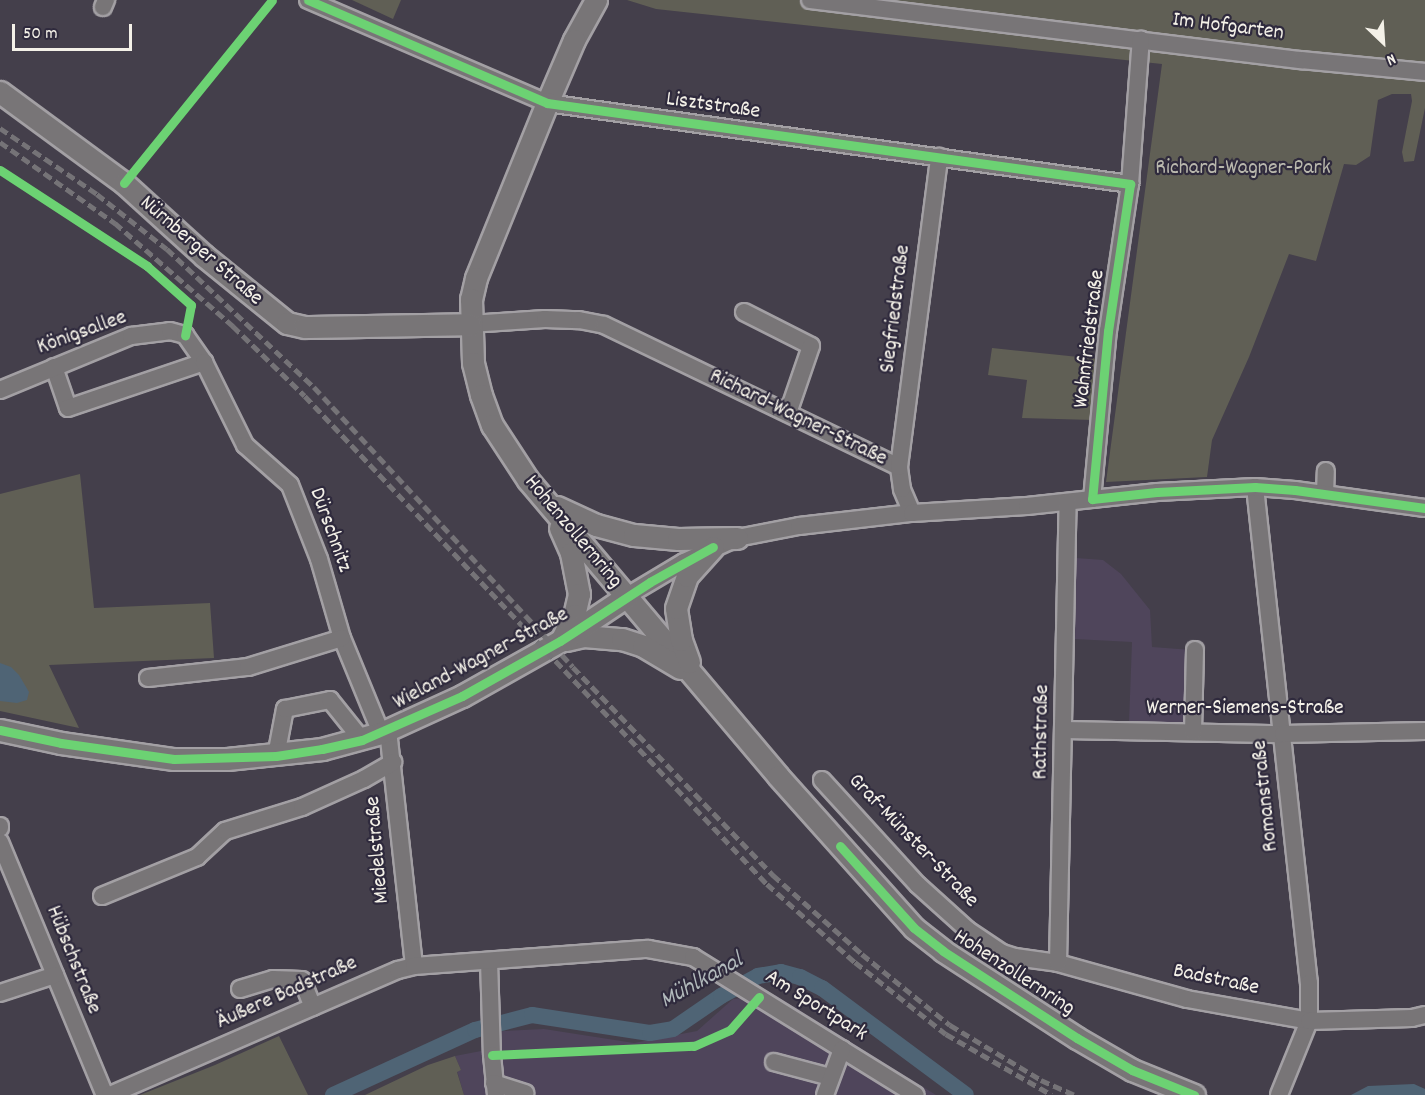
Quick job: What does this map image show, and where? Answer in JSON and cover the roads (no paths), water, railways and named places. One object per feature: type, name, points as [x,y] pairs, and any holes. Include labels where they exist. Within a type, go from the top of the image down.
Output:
[{"type":"main road","name":"Hohenzollernring","points":[[596,0],[574,39],[476,278],[471,299],[470,324],[473,363],[492,425],[507,452],[546,501],[778,776],[914,928],[943,951],[1077,1038],[1132,1070],[1194,1095]]},
{"type":"main road","name":"Nürnberger Straße","points":[[0,92],[124,183],[203,255],[287,323]]},
{"type":"main road","name":"Richard-Wagner-Straße","points":[[287,323],[304,327],[470,324]]},
{"type":"main road","points":[[546,501],[563,512],[616,531],[678,539],[737,538]]},
{"type":"main road","points":[[546,501],[572,553],[579,594],[574,615],[560,641]]},
{"type":"main road","points":[[701,683],[681,640],[676,608],[687,576],[713,547]]},
{"type":"main road","name":"Wieland-Wagner-Straße","points":[[0,730],[62,743],[174,759],[276,756],[322,750],[377,734],[462,696],[560,641],[627,596]]},
{"type":"main road","points":[[560,641],[584,636],[622,639],[667,658],[701,683]]},
{"type":"street","name":"Lisztstraße","points":[[308,0],[548,103],[1130,184]]},
{"type":"street","name":"Im Hofgarten","points":[[810,0],[1301,60],[1425,72]]},
{"type":"street","name":"Wahnfriedstraße","points":[[1092,499],[1108,331],[1130,184],[1141,39]]},
{"type":"street","name":"Siegfriedstraße","points":[[899,466],[939,157]]},
{"type":"street","points":[[744,312],[811,346],[788,413]]},
{"type":"street","name":"Richard-Wagner-Straße","points":[[470,324],[544,319],[579,320],[604,325],[899,466],[902,489],[912,513]]},
{"type":"street","name":"Königsallee","points":[[0,390],[131,336],[170,331],[185,335],[204,362]]},
{"type":"street","points":[[54,367],[68,408],[204,362]]},
{"type":"street","name":"Dürschnitz","points":[[204,362],[245,445],[290,484],[319,559],[342,638],[377,734]]},
{"type":"street","points":[[1326,471],[1332,495]]},
{"type":"street","points":[[912,513],[1068,502],[1157,492],[1255,487],[1425,508]]},
{"type":"street","name":"Romanstraße","points":[[1255,487],[1309,984],[1309,1021],[1279,1095]]},
{"type":"street","name":"Rathstraße","points":[[1058,963],[1065,730],[1068,502]]},
{"type":"street","name":"Wieland-Wagner-Straße","points":[[627,596],[713,547],[737,538],[799,526],[912,513]]},
{"type":"street","points":[[148,678],[248,667],[342,638]]},
{"type":"street","points":[[1193,732],[1195,650]]},
{"type":"street","points":[[276,756],[285,709],[330,700],[377,734]]},
{"type":"street","name":"Werner-Siemens-Straße","points":[[1065,730],[1283,734],[1425,731]]},
{"type":"street","name":"Miedelstraße","points":[[377,734],[393,762],[414,966]]},
{"type":"street","points":[[102,896],[197,857],[225,831],[302,807],[364,779],[393,762]]},
{"type":"street","name":"Graf-Münster-Straße","points":[[822,780],[918,885],[968,930],[1002,953]]},
{"type":"street","name":"Hübschstraße","points":[[0,842],[105,1095]]},
{"type":"street","name":"Äußere Badstraße","points":[[110,1095],[398,970],[414,966],[648,949],[693,957]]},
{"type":"street","name":"Badstraße","points":[[1002,953],[1058,963],[1187,999],[1309,1021],[1412,1018],[1425,1015]]},
{"type":"street","name":"Am Sportpark","points":[[693,957],[916,1095]]},
{"type":"street","points":[[489,961],[495,1089],[525,1093]]},
{"type":"street","points":[[0,993],[54,975]]},
{"type":"street","points":[[240,989],[273,979],[302,980],[313,1007]]},
{"type":"street","points":[[825,1095],[842,1049]]},
{"type":"street","points":[[774,1062],[830,1077]]},
{"type":"water","points":[[0,663],[11,667],[19,675],[29,692],[27,700],[17,703],[0,701]]},
{"type":"water","points":[[1414,1084],[1425,1089],[1425,1095],[1351,1095],[1368,1086]]},
{"type":"waterway","name":"Mühlkanal","points":[[333,1095],[475,1030],[532,1015],[650,1033],[673,1029],[721,996],[758,976],[781,972],[800,977],[822,988],[966,1095]]},
{"type":"railway","points":[[0,128],[97,194],[167,249],[314,387],[573,667],[773,875],[862,954],[950,1025],[1041,1080],[1074,1095]]},
{"type":"railway","points":[[0,142],[115,223],[233,326],[305,396],[767,884],[855,962],[946,1034],[1052,1095]]},
{"type":"park label","name":"Richard-Wagner-Park","points":[[1243,169]]}]
